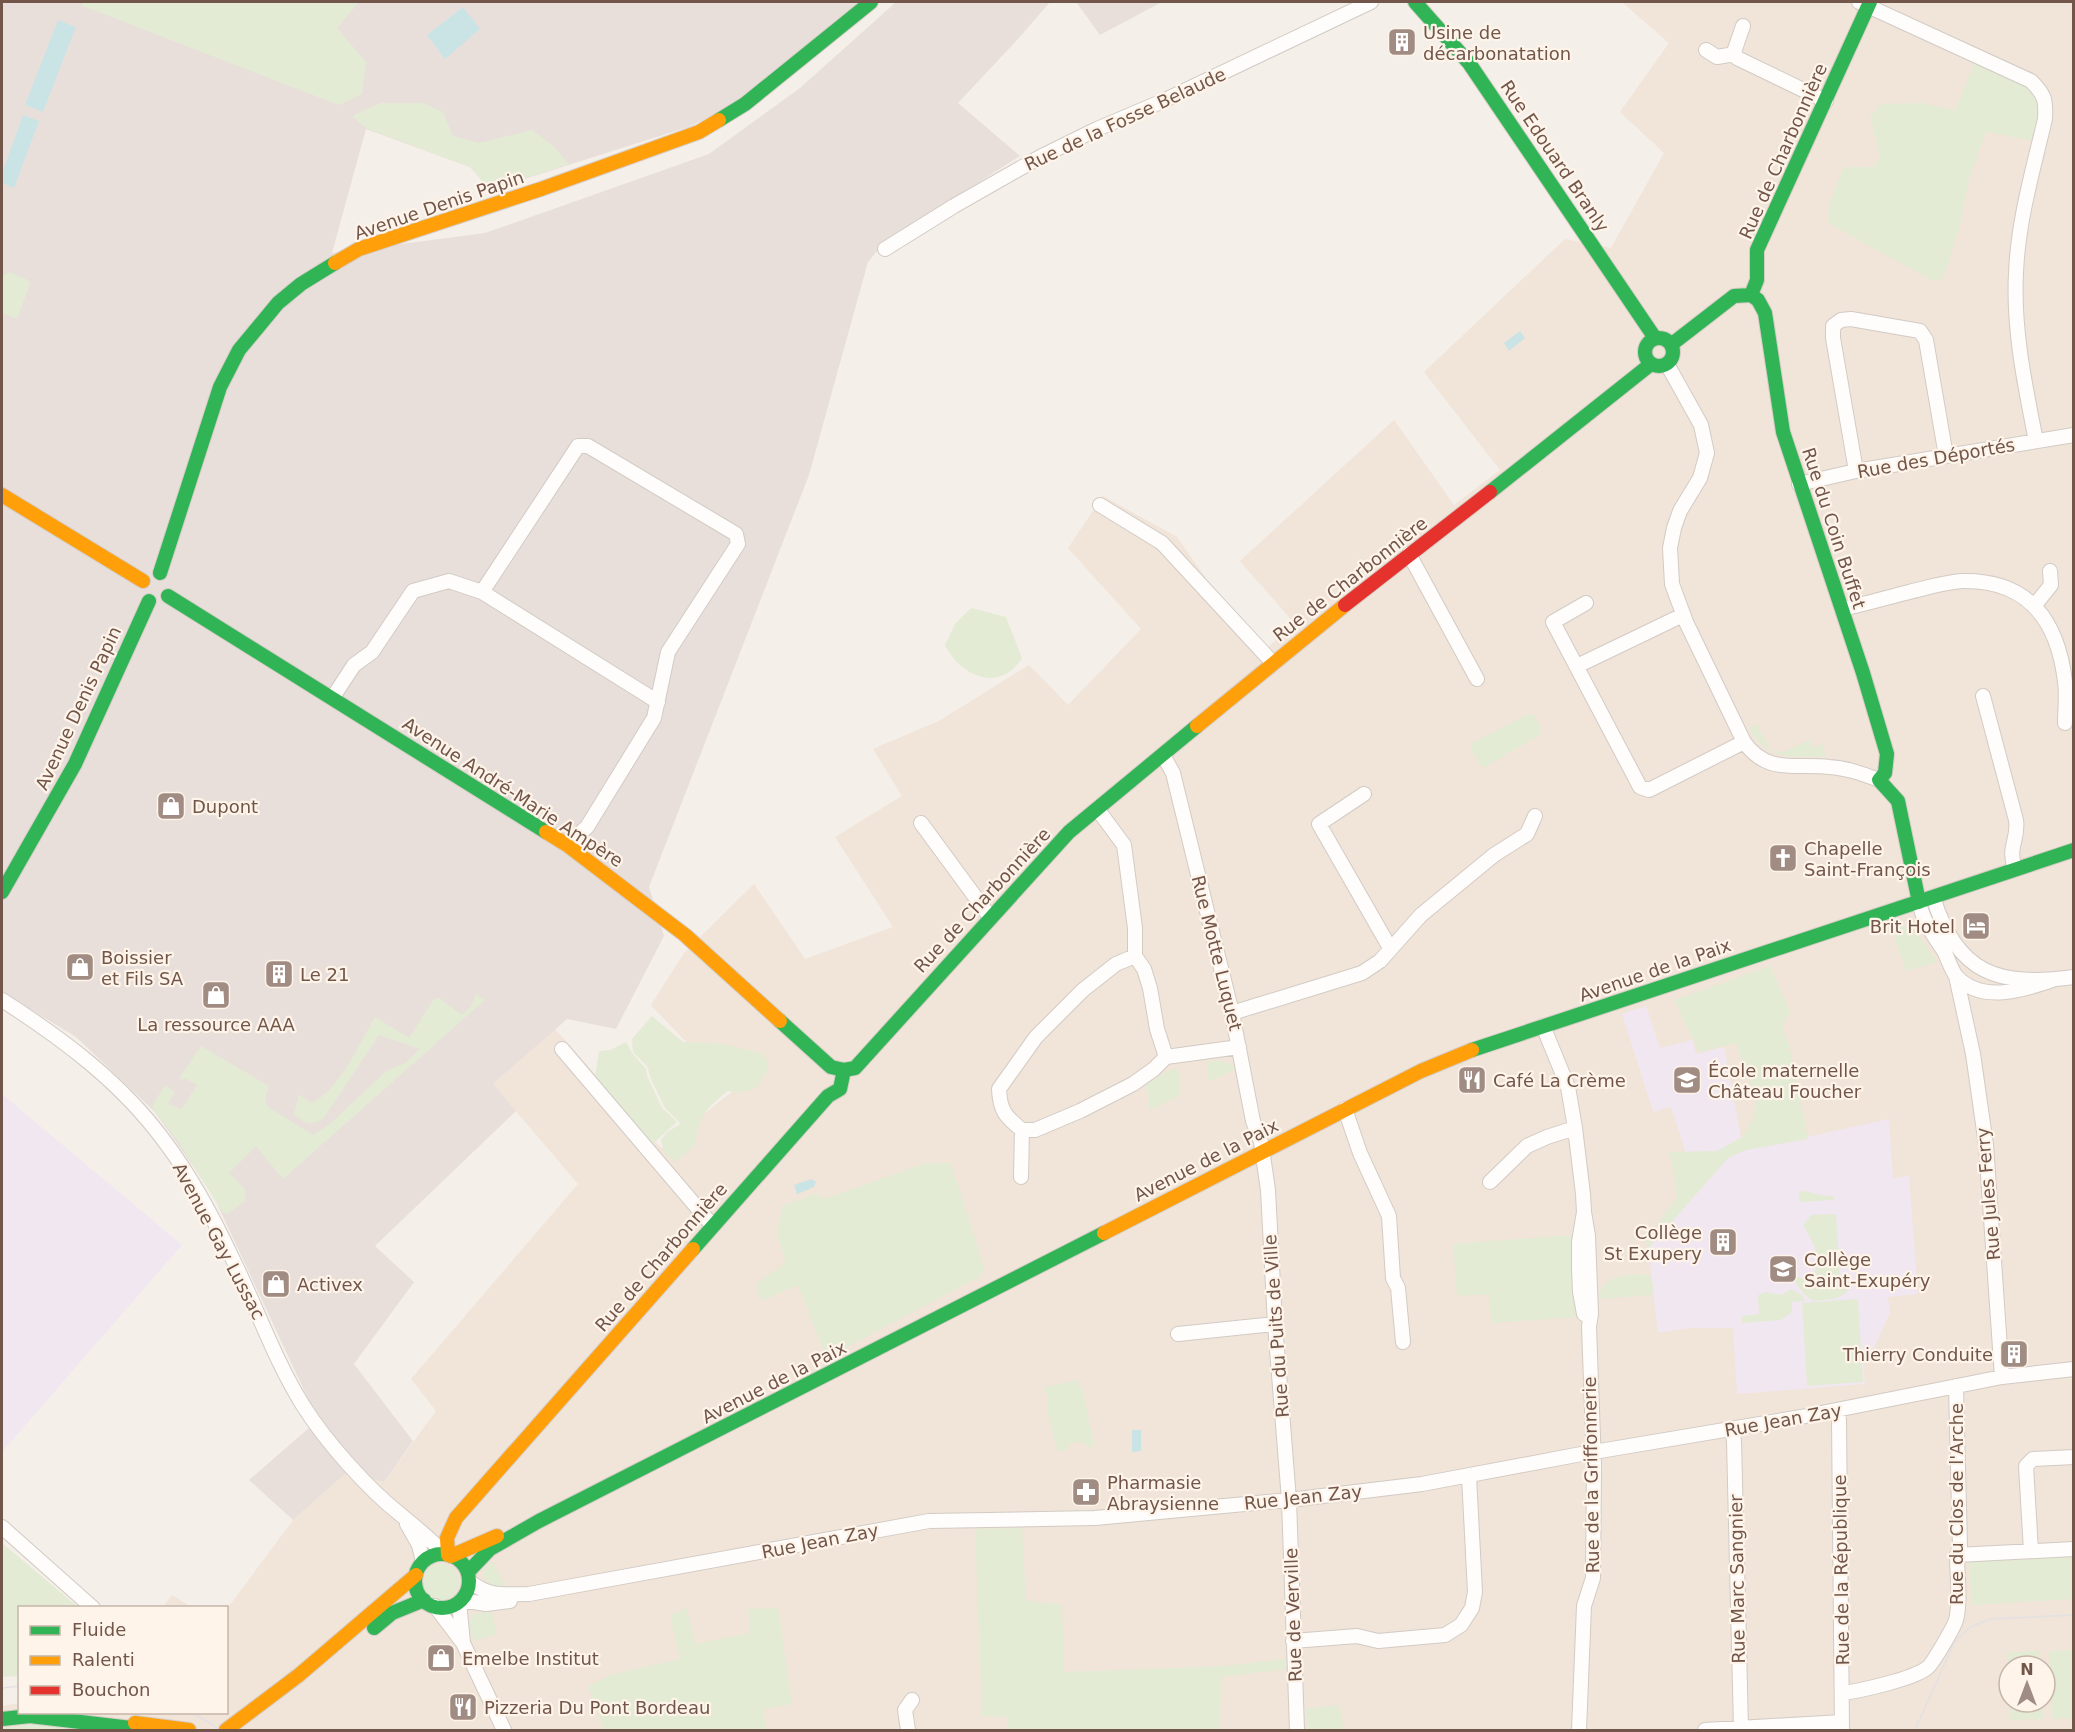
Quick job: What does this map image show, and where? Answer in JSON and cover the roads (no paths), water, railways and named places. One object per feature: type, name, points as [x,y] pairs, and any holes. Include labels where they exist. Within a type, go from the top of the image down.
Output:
[{"type":"street","name":"Avenue Denis Papin","points":[[160,573],[227,371],[257,326],[278,303],[301,284],[359,249],[541,189],[699,132],[745,104],[871,2]]},
{"type":"street","name":"Rue de la Fosse Belaude","points":[[885,249],[1040,157],[1371,2]]},
{"type":"street","name":"Rue Edouard Branly","points":[[1415,2],[1476,73],[1655,338]]},
{"type":"street","points":[[1866,3],[2031,81],[2040,90],[2046,102],[2045,119],[2021,225],[2016,272],[2016,312],[2021,363],[2036,441]]},
{"type":"street","name":"Rue de Charbonnière","points":[[1751,296],[1757,280],[1757,250],[1826,101],[1866,3]]},
{"type":"street","points":[[1743,26],[1734,52],[1737,58],[1826,101]]},
{"type":"street","points":[[1706,50],[1717,57],[1735,54]]},
{"type":"street","points":[[1672,344],[1734,296],[1751,296]]},
{"type":"street","name":"Rue du Coin Buffet","points":[[1751,296],[1761,304],[1767,319],[1783,432],[1887,754],[1882,776]]},
{"type":"street","points":[[1856,471],[1833,338],[1833,326],[1841,320],[1851,319],[1920,331],[1926,340],[1946,456]]},
{"type":"street","points":[[1655,338],[1665,338],[1672,344],[1673,358],[1667,364],[1659,366],[1651,364],[1646,356],[1646,347],[1655,338]]},
{"type":"street","name":"Rue de Charbonnière","points":[[448,1555],[447,1538],[456,1518],[712,1225],[828,1096],[840,1089],[844,1070],[855,1068],[1069,832],[1273,663],[1651,364]]},
{"type":"street","points":[[1667,364],[1701,425],[1707,453],[1700,478],[1677,519],[1670,548],[1671,584],[1683,615],[1744,742],[1761,760],[1773,765],[1831,767],[1882,776],[1904,800],[1933,897],[1943,927],[1950,939],[1983,970],[2008,978],[2053,980]]},
{"type":"street","name":"Rue des Déportés","points":[[1799,483],[1856,471],[2073,435]]},
{"type":"street","points":[[482,592],[578,446],[588,446],[736,534],[738,544],[668,652],[654,718],[587,827],[567,845]]},
{"type":"street","points":[[2,495],[143,581]]},
{"type":"street","points":[[1100,505],[1167,548],[1273,663]]},
{"type":"street","points":[[1409,554],[1477,679]]},
{"type":"street","points":[[2035,605],[2051,585],[2050,571]]},
{"type":"street","points":[[160,573],[170,583],[170,592],[161,601],[149,601],[142,592],[143,581],[150,574],[160,573]]},
{"type":"street","points":[[1842,609],[1942,584],[1964,581],[2012,590],[2035,605],[2057,641],[2065,684],[2065,723]]},
{"type":"street","points":[[333,698],[354,665],[372,652],[413,591],[449,582],[482,592],[658,702]]},
{"type":"street","name":"Avenue André-Marie Ampère","points":[[168,596],[567,845],[685,935],[831,1067],[844,1070]]},
{"type":"street","name":"Avenue Denis Papin","points":[[2,891],[75,764],[149,601]]},
{"type":"street","points":[[1586,603],[1553,622],[1640,787],[1649,790],[1744,742]]},
{"type":"street","points":[[1577,666],[1683,615]]},
{"type":"street","points":[[1983,696],[2016,820],[2017,828],[2012,846],[2015,869]]},
{"type":"street","name":"Rue Motte Luquet","points":[[1162,755],[1173,773],[1232,1013],[1253,1120],[1261,1142],[1262,1153]]},
{"type":"street","points":[[1882,776],[1898,801],[1922,918],[1946,955],[1956,976],[1980,991],[2005,992],[2073,977]]},
{"type":"street","points":[[1364,794],[1319,824],[1390,948]]},
{"type":"street","points":[[1098,810],[1124,845],[1135,928],[1135,957],[1144,969],[1150,988],[1157,1029],[1166,1056]]},
{"type":"street","points":[[1232,1013],[1362,973],[1380,961],[1421,915],[1494,855],[1527,834],[1535,816]]},
{"type":"street","points":[[921,823],[990,917]]},
{"type":"street","name":"Avenue de la Paix","points":[[468,1577],[490,1549],[539,1521],[1421,1071],[1543,1026],[2073,850]]},
{"type":"street","points":[[1135,957],[1116,964],[1083,990],[1036,1037],[1004,1080],[999,1089],[1001,1108],[1005,1115],[1022,1130],[1035,1130],[1080,1111],[1133,1084],[1154,1069],[1166,1056],[1239,1047]]},
{"type":"street","name":"Rue Jules Ferry","points":[[1964,1012],[1977,966]]},
{"type":"street","name":"Rue Jules Ferry","points":[[1956,976],[1973,1054],[1986,1146],[2002,1377]]},
{"type":"street","name":"Avenue Gay Lussac","points":[[2,1000],[81,1054],[132,1102],[166,1143],[190,1180],[235,1263],[283,1367],[316,1425],[352,1468],[400,1515],[418,1527],[448,1555]]},
{"type":"street","name":"Rue de la Griffonnerie","points":[[1543,1026],[1568,1087],[1588,1236],[1591,1314],[1589,1326],[1593,1452],[1593,1578],[1584,1606],[1580,1731]]},
{"type":"street","points":[[562,1049],[579,1061],[712,1225]]},
{"type":"street","points":[[1345,1109],[1360,1153],[1390,1221],[1393,1278],[1398,1288],[1403,1342]]},
{"type":"street","points":[[1490,1182],[1527,1146],[1575,1128]]},
{"type":"street","points":[[1021,1177],[1022,1130]]},
{"type":"street","name":"Rue du Puits de Ville","points":[[1262,1153],[1268,1190],[1275,1324],[1289,1500]]},
{"type":"street","points":[[1178,1334],[1275,1324]]},
{"type":"street","name":"Rue Jean Zay","points":[[468,1577],[484,1592],[529,1594],[929,1521],[1095,1518],[1289,1500],[1422,1484],[1837,1410],[2002,1377],[2073,1369]]},
{"type":"street","name":"Rue du Clos de l'Arche","points":[[1842,1693],[1861,1691],[1925,1670],[1933,1662],[1955,1622],[1958,1611],[1960,1548],[1956,1386]]},
{"type":"street","name":"Rue de la République","points":[[1837,1410],[1839,1420],[1842,1726]]},
{"type":"street","name":"Rue Marc Sangnier","points":[[1732,1429],[1741,1728]]},
{"type":"street","points":[[2031,1551],[2026,1466],[2032,1459],[2073,1457]]},
{"type":"street","points":[[1293,1641],[1358,1636],[1378,1641],[1445,1635],[1461,1625],[1472,1608],[1475,1592],[1469,1476]]},
{"type":"street","name":"Rue de Verville","points":[[1289,1500],[1297,1731]]},
{"type":"street","name":"Avenue Gay Lussac","points":[[400,1515],[419,1545],[423,1562]]},
{"type":"street","name":"Avenue de la Paix","points":[[448,1555],[539,1521]]},
{"type":"street","points":[[2,1527],[91,1606]]},
{"type":"street","points":[[1958,1555],[2073,1549]]},
{"type":"street","points":[[437,1554],[448,1555],[461,1562],[468,1577],[468,1588],[460,1601],[452,1606],[429,1603],[392,1613],[255,1724],[235,1729],[357,1628],[416,1575],[423,1562],[437,1554]]},
{"type":"street","points":[[416,1575],[415,1584],[418,1593],[463,1643],[504,1731]]},
{"type":"street","name":"Rue Jean Zay","points":[[460,1601],[486,1604],[515,1600],[529,1594]]},
{"type":"street","points":[[460,1601],[463,1643]]},
{"type":"street","points":[[908,1731],[905,1710],[912,1700]]},
{"type":"street","points":[[2,1713],[18,1711]]},
{"type":"street","points":[[65,1714],[189,1731]]},
{"type":"street","points":[[227,1714],[235,1729]]},
{"type":"street","points":[[2,1719],[30,1716],[148,1731]]},
{"type":"street","points":[[1705,1731],[1842,1726]]},
{"type":"water","points":[[463,7],[480,29],[445,59],[427,35]]},
{"type":"water","points":[[58,20],[76,27],[43,112],[25,105]]},
{"type":"water","points":[[23,115],[39,121],[14,188],[2,183],[2,173]]},
{"type":"water","points":[[1520,331],[1525,338],[1509,351],[1504,343]]},
{"type":"water","points":[[811,1179],[816,1182],[814,1187],[797,1194],[794,1185]]},
{"type":"water","points":[[1132,1430],[1141,1430],[1141,1451],[1132,1452]]},
{"type":"tram line","points":[[1915,1730],[1954,1643],[1970,1627],[1991,1619],[2074,1615]]},
{"type":"tram line","points":[[2,1688],[18,1686]]},
{"type":"tram line","points":[[194,1714],[219,1730]]},
{"type":"place","name":"Usine de décarbonatation","points":[[1402,42]]},
{"type":"place","name":"Dupont","points":[[171,806]]},
{"type":"place","name":"Chapelle Saint-François","points":[[1783,858]]},
{"type":"place","name":"Brit Hotel","points":[[1976,926]]},
{"type":"place","name":"Boissier et Fils SA","points":[[80,967]]},
{"type":"place","name":"Le 21","points":[[279,974]]},
{"type":"place","name":"La ressource AAA","points":[[216,995]]},
{"type":"place","name":"Café La Crème","points":[[1472,1080]]},
{"type":"place","name":"École maternelle Château Foucher","points":[[1687,1080]]},
{"type":"place","name":"Collège St Exupery","points":[[1723,1242]]},
{"type":"place","name":"Collège Saint-Exupéry","points":[[1783,1269]]},
{"type":"place","name":"Activex","points":[[276,1284]]},
{"type":"place","name":"Thierry Conduite","points":[[2014,1354]]},
{"type":"place","name":"Pharmasie Abraysienne","points":[[1086,1492]]},
{"type":"place","name":"Emelbe Institut","points":[[441,1658]]},
{"type":"place","name":"Pizzeria Du Pont Bordeau","points":[[463,1707]]}]
